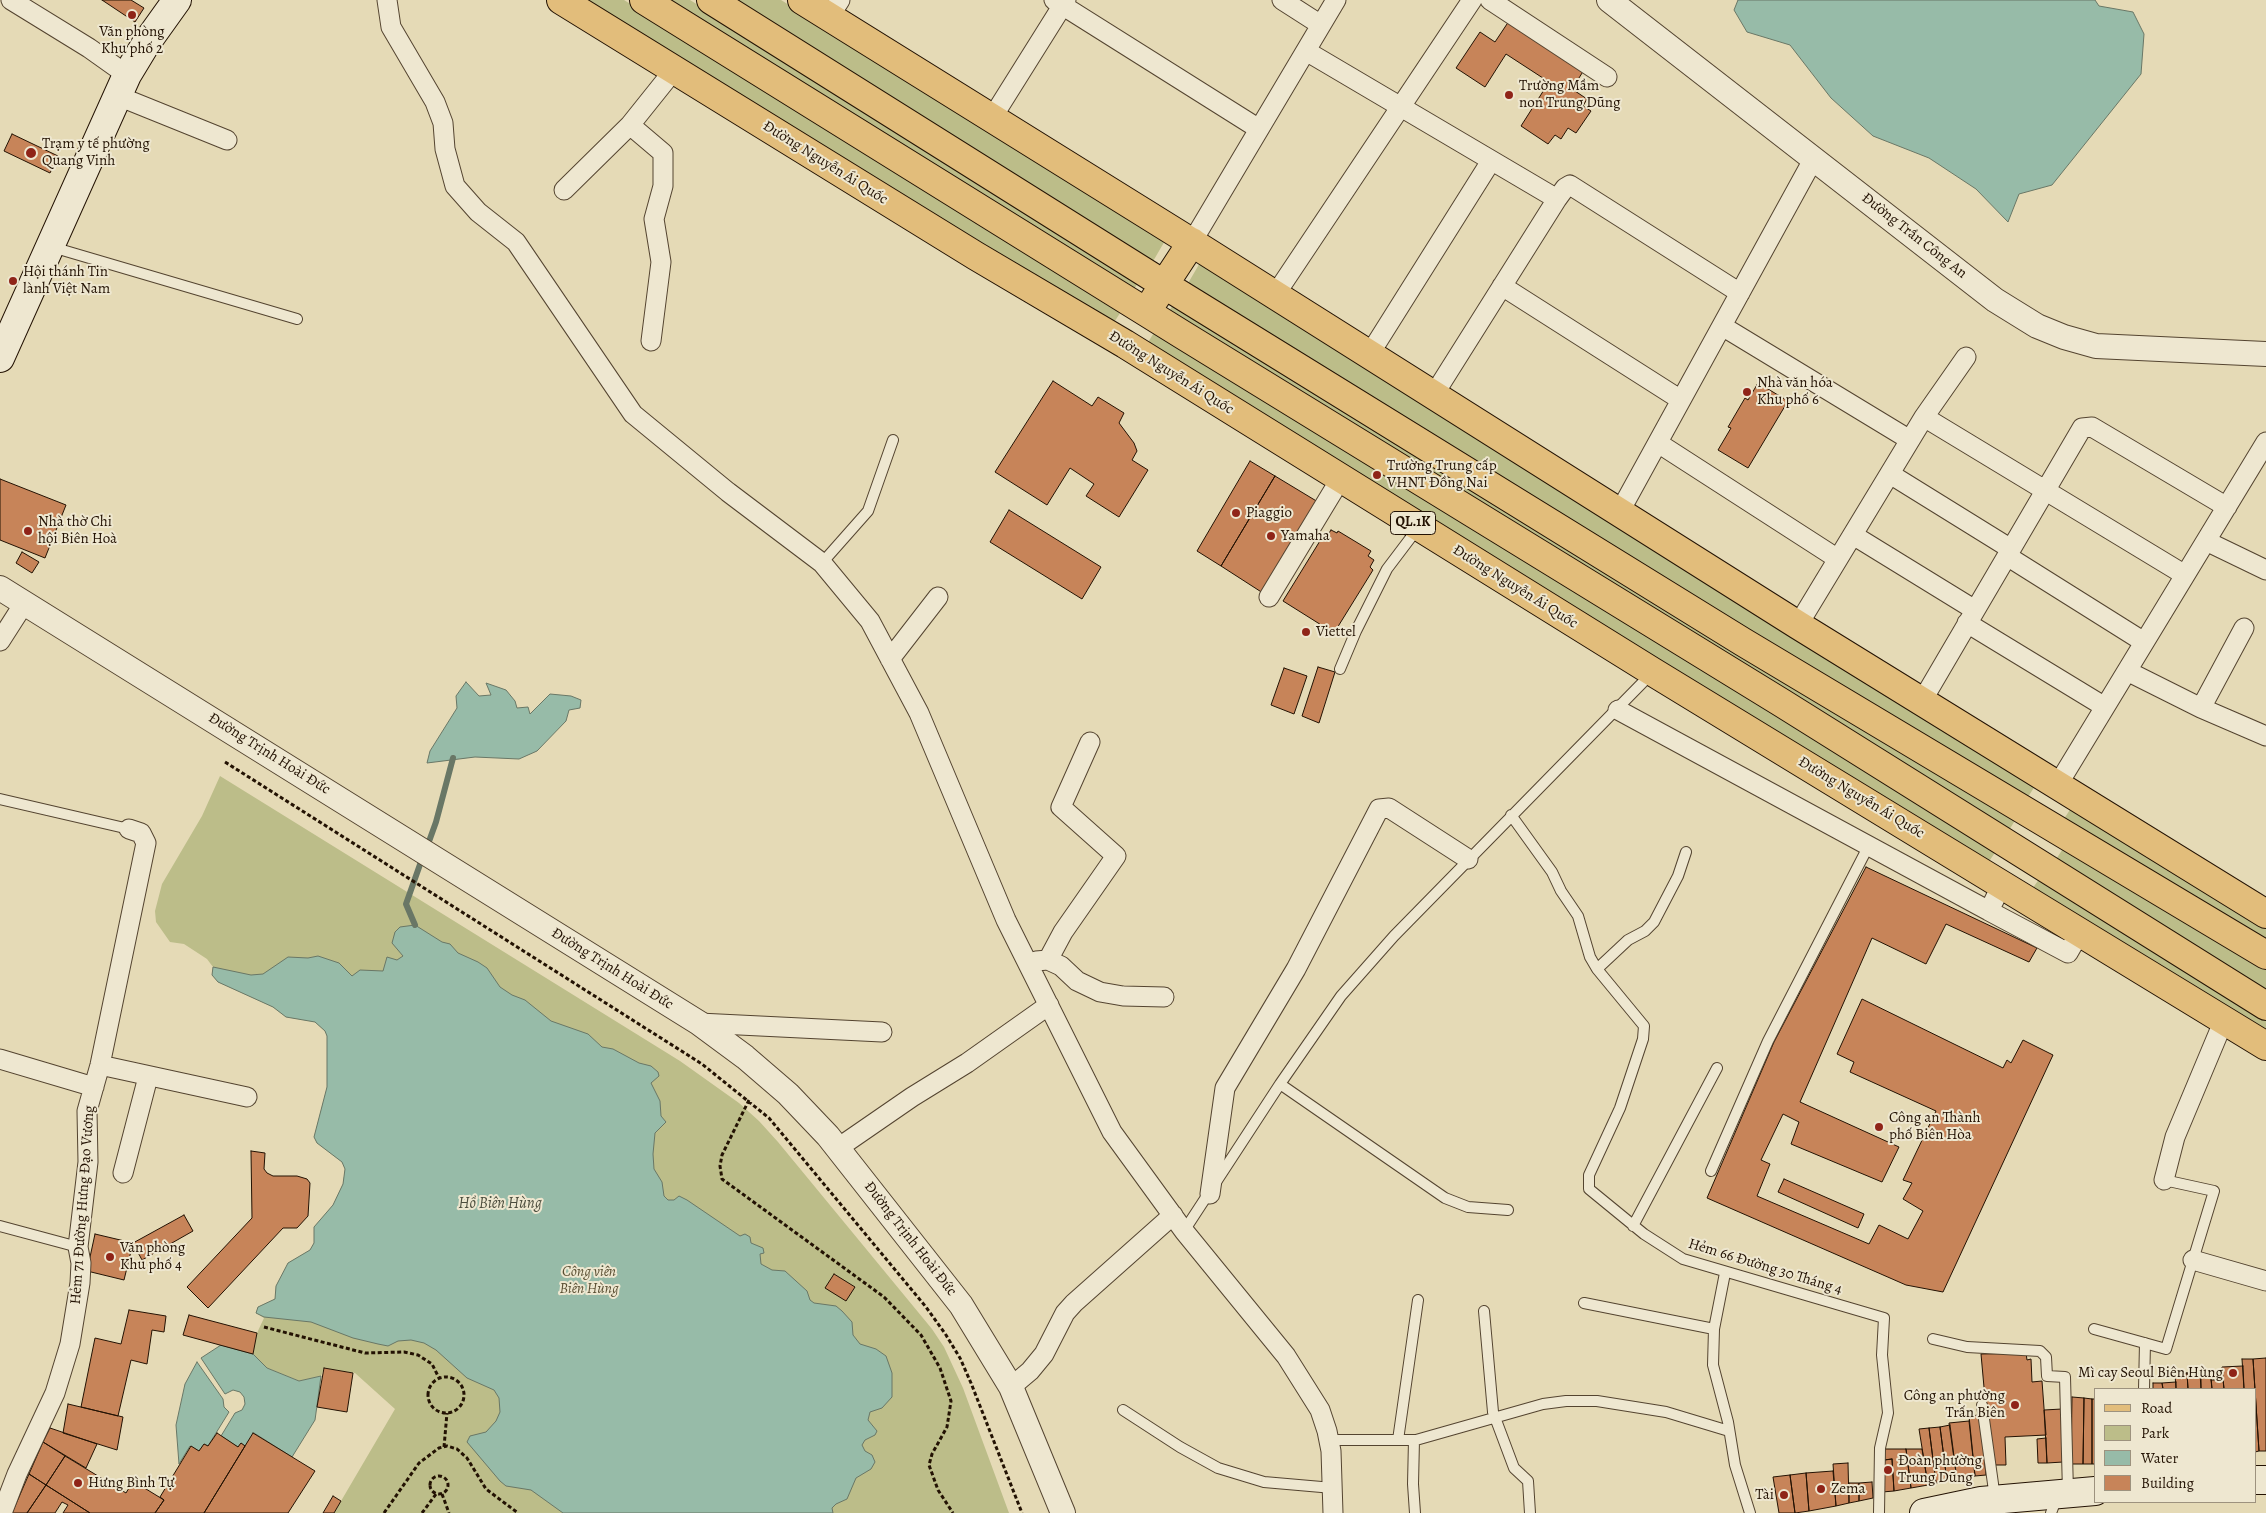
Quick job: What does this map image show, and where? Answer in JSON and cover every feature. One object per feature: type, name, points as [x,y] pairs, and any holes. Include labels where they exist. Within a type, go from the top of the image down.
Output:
[{"type":"main road","points":[[0,358],[52,247],[123,86],[147,42],[177,0]]},
{"type":"main road","name":"Đường Nguyễn Ái Quốc","points":[[561,0],[976,256],[1125,344],[1653,672],[2266,1046]]},
{"type":"main road","name":"QL.1K","points":[[644,0],[1146,312],[1683,642],[2266,1006]]},
{"type":"main road","points":[[711,0],[1164,284],[1743,642],[2266,955]]},
{"type":"main road","points":[[802,0],[834,8],[992,118],[1192,242],[1798,626],[2266,914]]},
{"type":"main road","points":[[1125,344],[1192,242]]},
{"type":"main road","points":[[2002,884],[2057,786]]},
{"type":"main road","points":[[1924,1513],[1995,1499],[2068,1498]]},
{"type":"street","points":[[11,0],[89,48],[123,86],[227,140]]},
{"type":"street","points":[[388,0],[391,27],[435,102],[443,123],[445,149],[455,186],[478,212],[516,242],[633,414],[728,492],[822,563],[870,621],[919,713],[1006,920],[1112,1132],[1184,1231],[1286,1356],[1320,1410],[1329,1440],[1333,1513]]},
{"type":"street","points":[[1282,0],[1322,25]]},
{"type":"street","points":[[1192,242],[1336,0]]},
{"type":"street","points":[[1275,295],[1472,0]]},
{"type":"street","points":[[1490,0],[1607,77]]},
{"type":"street","name":"Đường Trần Công An","points":[[1609,0],[1995,300],[2036,326],[2064,337],[2096,346],[2266,354]]},
{"type":"street","points":[[992,118],[1061,2],[1259,129]]},
{"type":"street","points":[[1306,51],[1557,200]]},
{"type":"street","points":[[564,190],[630,125],[674,70]]},
{"type":"street","points":[[630,125],[663,153],[663,186],[654,219],[661,262],[651,341]]},
{"type":"street","points":[[1619,513],[1814,158]]},
{"type":"street","points":[[1369,354],[1491,160]]},
{"type":"street","points":[[1433,396],[1564,188],[1570,185],[1577,187],[1740,293]]},
{"type":"street","points":[[1502,286],[1681,400]]},
{"type":"street","points":[[1722,326],[1910,440]]},
{"type":"street","points":[[1798,626],[1924,417],[1966,357]]},
{"type":"street","points":[[1924,417],[2185,575]]},
{"type":"street","points":[[1922,701],[2080,431],[2088,426],[2226,507]]},
{"type":"street","points":[[2057,786],[2266,442]]},
{"type":"street","points":[[1658,443],[1838,559]]},
{"type":"street","points":[[1890,474],[2144,642]]},
{"type":"street","points":[[1269,596],[1341,478]]},
{"type":"street","points":[[1853,535],[2105,707]]},
{"type":"street","points":[[2206,541],[2266,570]]},
{"type":"street","name":"Đường Trịnh Hoài Đức","points":[[0,588],[698,1023],[745,1057],[788,1094],[838,1148],[961,1305],[1012,1387],[1062,1513]]},
{"type":"street","points":[[890,659],[938,597]]},
{"type":"street","points":[[0,642],[25,602]]},
{"type":"street","points":[[2201,708],[2244,628]]},
{"type":"street","points":[[2127,670],[2201,708],[2266,736]]},
{"type":"street","points":[[1618,710],[1868,847],[2068,953],[2080,932]]},
{"type":"street","points":[[1048,960],[1062,932],[1116,856],[1061,807],[1090,742]]},
{"type":"street","points":[[1210,1194],[1225,1088],[1296,969],[1379,808],[1388,808],[1468,859]]},
{"type":"street","name":"Hẻm 71 Đường Hưng Đạo Vương","points":[[2,1513],[17,1474],[55,1393],[64,1368],[79,1294],[80,1263],[78,1247],[88,1162],[87,1111],[100,1065],[146,843],[141,833],[129,829]]},
{"type":"street","points":[[1989,911],[2002,884]]},
{"type":"street","points":[[1027,962],[1048,960],[1061,966],[1077,981],[1100,992],[1123,996],[1164,997]]},
{"type":"street","points":[[838,1148],[967,1062],[1048,1005]]},
{"type":"street","points":[[2164,1180],[2176,1137],[2224,1020]]},
{"type":"street","points":[[698,1023],[882,1032]]},
{"type":"street","points":[[0,1059],[94,1087]]},
{"type":"street","points":[[100,1065],[148,1077],[248,1097]]},
{"type":"street","points":[[123,1173],[148,1077]]},
{"type":"street","points":[[1012,1387],[1044,1354],[1065,1313],[1074,1303],[1172,1215]]},
{"type":"street","points":[[2193,1260],[2266,1282]]},
{"type":"lane","points":[[52,247],[296,319]]},
{"type":"lane","points":[[822,563],[868,511],[893,440]]},
{"type":"lane","points":[[1340,669],[1356,631],[1387,569],[1419,527]]},
{"type":"lane","points":[[1184,1231],[1210,1194],[1280,1084],[1341,996],[1394,936],[1468,859],[1618,710],[1653,672]]},
{"type":"lane","points":[[0,799],[129,829]]},
{"type":"lane","name":"Hẻm 66 Đường 30 Tháng 4","points":[[1511,815],[1552,872],[1561,891],[1578,916],[1590,957],[1597,969],[1640,1019],[1644,1032],[1620,1108],[1589,1175],[1588,1185],[1596,1197],[1674,1255],[1725,1273],[1884,1318],[1882,1355],[1888,1413],[1880,1448],[1879,1513]]},
{"type":"lane","points":[[1711,1171],[1768,1041],[1868,847]]},
{"type":"lane","points":[[1597,969],[1628,940],[1645,931],[1654,922],[1678,876],[1686,852]]},
{"type":"lane","points":[[1633,1226],[1717,1068]]},
{"type":"lane","points":[[1280,1084],[1445,1198],[1468,1207],[1508,1210]]},
{"type":"lane","points":[[2094,1329],[2166,1349],[2214,1191],[2164,1180]]},
{"type":"lane","points":[[0,1226],[78,1247]]},
{"type":"lane","points":[[1725,1273],[1714,1329],[1713,1365],[1737,1472],[1750,1513]]},
{"type":"lane","points":[[1398,1440],[1418,1300]]},
{"type":"lane","points":[[1584,1303],[1714,1329]]},
{"type":"lane","points":[[1484,1311],[1490,1400],[1514,1468],[1528,1481],[1530,1513]]},
{"type":"lane","points":[[1933,1339],[1963,1347],[2040,1352],[2046,1357],[2047,1376],[2065,1377],[2068,1498]]},
{"type":"lane","points":[[2144,1388],[2145,1343]]},
{"type":"lane","points":[[1329,1440],[1414,1440],[1551,1403],[1597,1401],[1676,1414],[1729,1431]]},
{"type":"lane","points":[[1982,1405],[1995,1499]]},
{"type":"lane","points":[[1123,1410],[1180,1447],[1227,1471],[1264,1482],[1333,1488]]},
{"type":"lane","points":[[1414,1440],[1413,1484],[1415,1513]]},
{"type":"path","points":[[225,762],[694,1058],[749,1100],[785,1135],[926,1307],[946,1335],[960,1358],[971,1383],[1022,1513]]},
{"type":"path","points":[[749,1100],[722,1155],[719,1172],[722,1179],[877,1292],[921,1335],[940,1368],[950,1401],[947,1427],[932,1454],[929,1465],[938,1490],[953,1513]]},
{"type":"path","points":[[264,1327],[365,1353],[404,1352],[418,1355],[432,1364],[439,1378]]},
{"type":"path","points":[[451,1377],[464,1388],[465,1394],[462,1405],[453,1412],[447,1413],[435,1409],[428,1398],[430,1386],[439,1378],[451,1377]]},
{"type":"path","points":[[444,1447],[447,1413]]},
{"type":"path","points":[[384,1513],[419,1463],[429,1454],[444,1447],[457,1449],[467,1458],[486,1489],[518,1513]]},
{"type":"path","points":[[436,1476],[442,1476],[447,1481],[447,1490],[442,1494],[436,1494],[429,1485],[431,1479],[436,1476]]},
{"type":"path","points":[[422,1513],[436,1494]]},
{"type":"path","points":[[442,1494],[449,1513]]},
{"type":"green space","points":[[582,0],[624,0],[1122,310],[1113,324]]},
{"type":"green space","points":[[666,0],[690,0],[1139,281],[1133,291]]},
{"type":"green space","points":[[733,0],[781,0],[1166,239],[1152,263]]},
{"type":"green space","points":[[1201,261],[2035,786],[2028,797],[1792,658],[1187,285]]},
{"type":"green space","points":[[1174,303],[2017,817],[2008,832],[1168,313]]},
{"type":"green space","points":[[1155,331],[1996,851],[1988,863],[1147,344]]},
{"type":"green space","name":"Hồ Biên Hùng","points":[[220,776],[680,1061],[739,1103],[759,1121],[932,1329],[944,1347],[963,1388],[1009,1513],[334,1513],[395,1409],[355,1373],[324,1368],[321,1376],[299,1381],[267,1368],[253,1354],[257,1333],[264,1318],[256,1313],[258,1307],[275,1299],[276,1286],[288,1263],[310,1250],[314,1243],[314,1227],[333,1205],[343,1184],[345,1169],[342,1162],[317,1143],[314,1137],[327,1087],[327,1036],[325,1031],[315,1022],[286,1017],[273,1007],[218,982],[212,975],[213,967],[207,959],[184,944],[170,942],[156,922],[155,911],[162,884],[202,816]]},
{"type":"green space","points":[[2071,808],[2266,927],[2266,944],[2064,819]]},
{"type":"green space","points":[[2064,847],[2266,969],[2266,993],[2055,861]]},
{"type":"green space","points":[[2040,878],[2266,1019],[2266,1032],[2032,889]]},
{"type":"water","points":[[1738,0],[2095,0],[2099,6],[2133,12],[2144,34],[2141,74],[2052,185],[2019,194],[2008,222],[1976,189],[1929,158],[1873,136],[1831,98],[1790,45],[1747,32],[1734,10]]},
{"type":"water","points":[[466,682],[479,696],[491,695],[486,683],[506,690],[515,701],[517,708],[528,707],[530,714],[550,694],[571,696],[581,700],[580,708],[569,710],[566,721],[537,751],[519,759],[475,757],[427,763],[430,751],[457,708],[456,696]]},
{"type":"water","name":"Hồ Biên Hùng","points":[[415,925],[442,942],[450,944],[458,953],[487,968],[500,987],[512,995],[525,1000],[551,1021],[588,1034],[602,1047],[613,1049],[639,1063],[651,1066],[658,1072],[659,1076],[651,1083],[660,1101],[661,1116],[666,1122],[655,1133],[653,1154],[654,1169],[662,1182],[664,1196],[668,1200],[674,1200],[679,1196],[740,1236],[745,1234],[750,1237],[751,1243],[763,1248],[764,1253],[760,1254],[761,1264],[772,1270],[785,1271],[807,1291],[810,1300],[814,1303],[836,1306],[852,1322],[853,1335],[860,1344],[876,1349],[886,1356],[892,1373],[892,1397],[882,1408],[870,1412],[868,1420],[877,1431],[875,1435],[865,1440],[862,1445],[865,1451],[872,1455],[875,1462],[871,1469],[856,1478],[847,1499],[832,1508],[833,1513],[563,1513],[531,1490],[506,1486],[467,1442],[470,1436],[486,1432],[496,1421],[500,1412],[499,1398],[494,1390],[467,1378],[436,1350],[424,1343],[411,1340],[398,1341],[388,1346],[378,1344],[353,1338],[311,1322],[264,1317],[256,1313],[258,1307],[275,1299],[276,1286],[288,1263],[310,1250],[314,1243],[314,1227],[333,1205],[343,1184],[345,1169],[342,1162],[317,1143],[314,1137],[327,1087],[327,1036],[325,1031],[315,1022],[286,1017],[273,1007],[218,982],[212,975],[213,967],[251,975],[263,974],[288,957],[308,958],[318,956],[339,963],[352,976],[360,970],[383,971],[387,957],[397,960],[403,956],[392,943],[395,932],[400,927]]},
{"type":"water","points":[[221,1345],[253,1354],[267,1368],[299,1381],[321,1376],[315,1420],[292,1457],[254,1433],[245,1446],[241,1443],[238,1447],[221,1436],[235,1413],[242,1410],[245,1404],[244,1397],[240,1392],[233,1390],[225,1394],[201,1358]]},
{"type":"water","points":[[197,1362],[223,1399],[224,1407],[229,1412],[208,1446],[204,1444],[199,1451],[190,1446],[179,1464],[176,1425],[185,1384]]},
{"type":"building","name":"Văn phòng Khu phố 2","points":[[102,0],[131,0],[144,8],[135,22]]},
{"type":"building","points":[[1509,21],[1584,70],[1572,89],[1587,99],[1583,106],[1591,111],[1576,133],[1568,128],[1561,139],[1555,135],[1548,144],[1521,126],[1549,82],[1506,54],[1485,87],[1456,68],[1480,32],[1495,42]]},
{"type":"building","name":"Trạm y tế phường Quang Vinh","points":[[12,134],[58,156],[50,173],[4,151]]},
{"type":"building","points":[[1053,381],[1092,406],[1098,397],[1124,413],[1119,423],[1134,443],[1137,451],[1132,460],[1148,470],[1119,517],[1086,496],[1094,484],[1070,468],[1047,505],[995,472]]},
{"type":"building","points":[[1758,383],[1788,401],[1748,468],[1718,450],[1731,428],[1728,427],[1745,398],[1748,400]]},
{"type":"building","name":"Piaggio","points":[[1250,461],[1275,476],[1221,566],[1197,551]]},
{"type":"building","name":"Yamaha","points":[[1275,476],[1323,505],[1266,595],[1221,566]]},
{"type":"building","name":"Nhà thờ Chi hội Biên Hoà","points":[[0,479],[66,505],[45,558],[0,540]]},
{"type":"building","points":[[1009,510],[1101,567],[1082,599],[990,542]]},
{"type":"building","points":[[1331,530],[1337,533],[1338,531],[1371,551],[1368,556],[1374,560],[1370,567],[1373,570],[1334,633],[1283,601],[1323,536],[1326,538]]},
{"type":"building","points":[[22,552],[39,562],[32,573],[16,563]]},
{"type":"building","points":[[1318,667],[1335,672],[1319,723],[1302,716]]},
{"type":"building","points":[[1284,668],[1307,676],[1294,714],[1271,705]]},
{"type":"building","points":[[1866,867],[2037,948],[2029,962],[1946,924],[1926,964],[1872,938],[1800,1102],[1899,1147],[1882,1182],[1791,1144],[1799,1122],[1783,1114],[1761,1160],[1770,1164],[1757,1196],[1869,1244],[1879,1225],[1908,1239],[1923,1211],[1903,1199],[1912,1183],[1903,1180],[1936,1111],[1850,1072],[1854,1062],[1837,1054],[1862,999],[2003,1068],[2007,1060],[2011,1063],[2023,1040],[2053,1055],[1943,1292],[1906,1285],[1707,1198],[1774,1042]]},
{"type":"building","points":[[251,1151],[265,1153],[264,1169],[273,1176],[297,1176],[307,1179],[310,1183],[308,1216],[297,1228],[283,1228],[208,1308],[187,1287],[252,1218]]},
{"type":"building","points":[[1784,1179],[1864,1214],[1858,1228],[1778,1192]]},
{"type":"building","points":[[184,1215],[193,1231],[142,1260],[133,1243]]},
{"type":"building","name":"Văn phòng Khu phố 4","points":[[95,1234],[133,1243],[124,1280],[87,1271]]},
{"type":"building","points":[[834,1274],[855,1287],[846,1301],[825,1288]]},
{"type":"building","points":[[129,1310],[166,1316],[164,1332],[152,1330],[147,1364],[131,1360],[118,1416],[81,1407],[95,1338],[121,1344]]},
{"type":"building","points":[[189,1315],[257,1333],[253,1354],[183,1335]]},
{"type":"building","name":"Công an phường Trấn Biên","points":[[2026,1353],[2027,1360],[2031,1359],[2032,1382],[2042,1381],[2046,1435],[2005,1437],[2006,1465],[1991,1465],[1981,1354]]},
{"type":"building","points":[[2266,1358],[2266,1451],[2259,1451],[2253,1359]]},
{"type":"building","points":[[2242,1359],[2253,1359],[2255,1388],[2244,1388]]},
{"type":"building","name":"Mì cay Seoul Biên Hùng","points":[[2243,1366],[2244,1388],[2224,1388],[2222,1367]]},
{"type":"building","points":[[324,1368],[353,1373],[347,1412],[317,1407]]},
{"type":"building","points":[[2187,1373],[2200,1373],[2201,1388],[2188,1388]]},
{"type":"building","points":[[2187,1373],[2188,1388],[2176,1388],[2175,1374]]},
{"type":"building","points":[[2211,1376],[2212,1388],[2201,1388],[2201,1377]]},
{"type":"building","points":[[2211,1380],[2223,1380],[2224,1388],[2212,1388]]},
{"type":"building","points":[[2176,1382],[2176,1388],[2163,1388],[2162,1383]]},
{"type":"building","points":[[2153,1383],[2162,1383],[2163,1388],[2153,1388]]},
{"type":"building","points":[[2072,1397],[2084,1398],[2083,1464],[2071,1464]]},
{"type":"building","points":[[2084,1398],[2092,1399],[2092,1464],[2083,1464]]},
{"type":"building","points":[[2092,1399],[2094,1399],[2094,1464],[2092,1464]]},
{"type":"building","points":[[68,1404],[123,1417],[117,1450],[63,1433]]},
{"type":"building","points":[[2256,1405],[2259,1451],[2256,1452]]},
{"type":"building","points":[[2062,1409],[2063,1462],[2047,1463],[2044,1410]]},
{"type":"building","points":[[1980,1415],[1986,1475],[1975,1476],[1969,1416]]},
{"type":"building","points":[[1969,1421],[1975,1476],[1957,1480],[1949,1423]]},
{"type":"building","points":[[1950,1425],[1957,1480],[1947,1481],[1940,1427]]},
{"type":"building","points":[[1940,1427],[1947,1481],[1936,1483],[1929,1428]]},
{"type":"building","points":[[50,1428],[97,1444],[86,1468],[43,1442]]},
{"type":"building","points":[[1929,1428],[1936,1483],[1928,1485],[1919,1429]]},
{"type":"building","points":[[217,1433],[238,1447],[241,1443],[245,1446],[204,1513],[155,1513],[164,1500],[160,1497],[191,1446],[199,1451],[204,1444],[208,1446]]},
{"type":"building","points":[[253,1433],[315,1471],[288,1513],[204,1513]]},
{"type":"building","points":[[2046,1438],[2047,1463],[2038,1463],[2037,1439]]},
{"type":"building","points":[[43,1442],[65,1456],[46,1485],[29,1474]]},
{"type":"building","points":[[1884,1449],[1906,1449],[1911,1488],[1894,1491],[1892,1459],[1884,1460]]},
{"type":"building","points":[[1906,1449],[1922,1449],[1928,1485],[1911,1488]]},
{"type":"building","name":"Hưng Bình Tự","points":[[65,1456],[126,1493],[133,1481],[164,1500],[155,1513],[90,1513],[46,1485]]},
{"type":"building","name":"Đoàn phường Trung Dũng","points":[[1892,1459],[1894,1491],[1882,1492],[1884,1460]]},
{"type":"building","points":[[1848,1463],[1849,1503],[1836,1506],[1833,1464]]},
{"type":"building","name":"Zema","points":[[1833,1471],[1836,1506],[1809,1511],[1806,1473]]},
{"type":"building","points":[[1806,1473],[1809,1511],[1795,1513],[1790,1475]]},
{"type":"building","points":[[29,1474],[46,1485],[27,1513],[12,1513]]},
{"type":"building","name":"Tài","points":[[1790,1475],[1795,1513],[1779,1513],[1773,1477]]},
{"type":"building","points":[[1872,1482],[1873,1498],[1859,1501],[1859,1483]]},
{"type":"building","points":[[1849,1483],[1859,1483],[1859,1501],[1849,1503]]},
{"type":"building","points":[[46,1485],[90,1513],[63,1513],[68,1505],[62,1502],[55,1513],[27,1513]]},
{"type":"building","points":[[333,1496],[341,1501],[334,1513],[323,1513]]},
{"type":"waterway","points":[[427,847],[436,822],[453,758]]},
{"type":"waterway","points":[[415,925],[406,904],[423,856]]},
{"type":"place","name":"Văn phòng Khu phố 2","points":[[132,15]]},
{"type":"place","name":"Trường Mầm non Trung Dũng","points":[[1509,95]]},
{"type":"place","name":"Trạm y tế phường Quang Vinh","points":[[31,153]]},
{"type":"place","name":"Hội thánh Tin lành Việt Nam","points":[[13,281]]},
{"type":"place","name":"Nhà văn hóa Khu phố 6","points":[[1747,392]]},
{"type":"place","name":"Trường Trung cấp VHNT Đồng Nai","points":[[1377,475]]},
{"type":"place","name":"Piaggio","points":[[1236,513]]},
{"type":"place","name":"Nhà thờ Chi hội Biên Hoà","points":[[28,531]]},
{"type":"place","name":"Yamaha","points":[[1271,536]]},
{"type":"place","name":"Viettel","points":[[1306,632]]},
{"type":"place","name":"Công an Thành phố Biên Hòa","points":[[1879,1127]]},
{"type":"place","name":"Văn phòng Khu phố 4","points":[[110,1257]]},
{"type":"place","name":"Mì cay Seoul Biên Hùng","points":[[2233,1373]]},
{"type":"place","name":"Công an phường Trấn Biên","points":[[2015,1405]]},
{"type":"place","name":"Đoàn phường Trung Dũng","points":[[1888,1470]]},
{"type":"place","name":"Hưng Bình Tự","points":[[78,1483]]},
{"type":"place","name":"Zema","points":[[1821,1489]]},
{"type":"place","name":"Tài","points":[[1784,1495]]},
{"type":"park label","name":"Công viên Biên Hùng","points":[[589,1280]]}]
